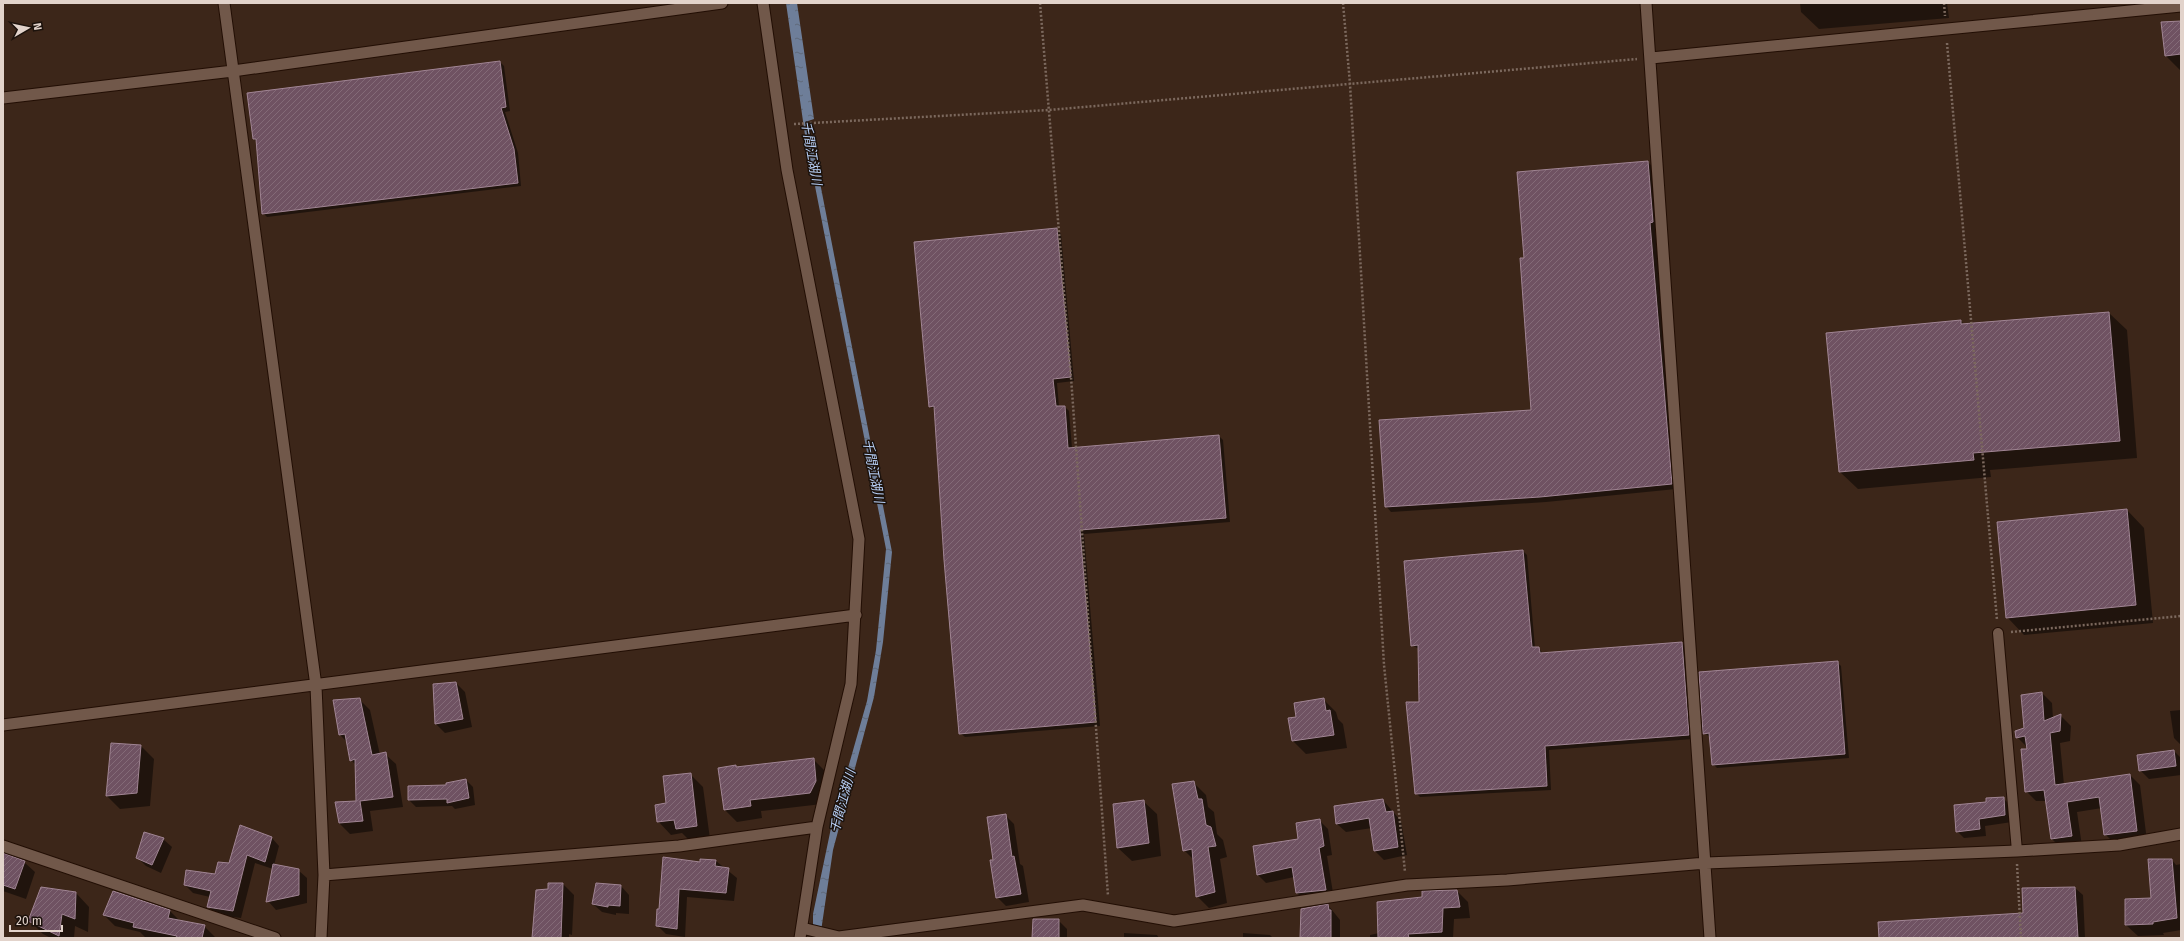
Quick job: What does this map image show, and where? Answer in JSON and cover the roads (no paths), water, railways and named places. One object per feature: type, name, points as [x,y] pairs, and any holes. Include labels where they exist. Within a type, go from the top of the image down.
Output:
[{"type":"street","points":[[224,3],[316,686],[324,875],[321,938]]},
{"type":"street","points":[[3,98],[233,71],[722,3]]},
{"type":"street","points":[[763,3],[787,170],[860,539],[851,684],[817,827],[801,933],[839,937],[1083,904],[1174,921],[1406,885],[1507,880],[1706,863],[2017,851],[2119,845],[2181,834]]},
{"type":"street","points":[[1646,3],[1651,58],[1710,938]]},
{"type":"street","points":[[1651,58],[2181,6]]},
{"type":"street","points":[[3,724],[316,686],[856,614]]},
{"type":"street","points":[[324,875],[679,846],[817,827]]},
{"type":"street","points":[[3,846],[275,938]]},
{"type":"lane","points":[[1998,633],[2017,851]]},
{"type":"water","name":"千間江湖川","points":[[786,3],[797,3],[814,119],[808,121],[892,552],[883,642],[874,697],[833,850],[820,938],[813,938],[813,914],[831,828],[867,701],[876,650],[886,549],[805,135]]}]
